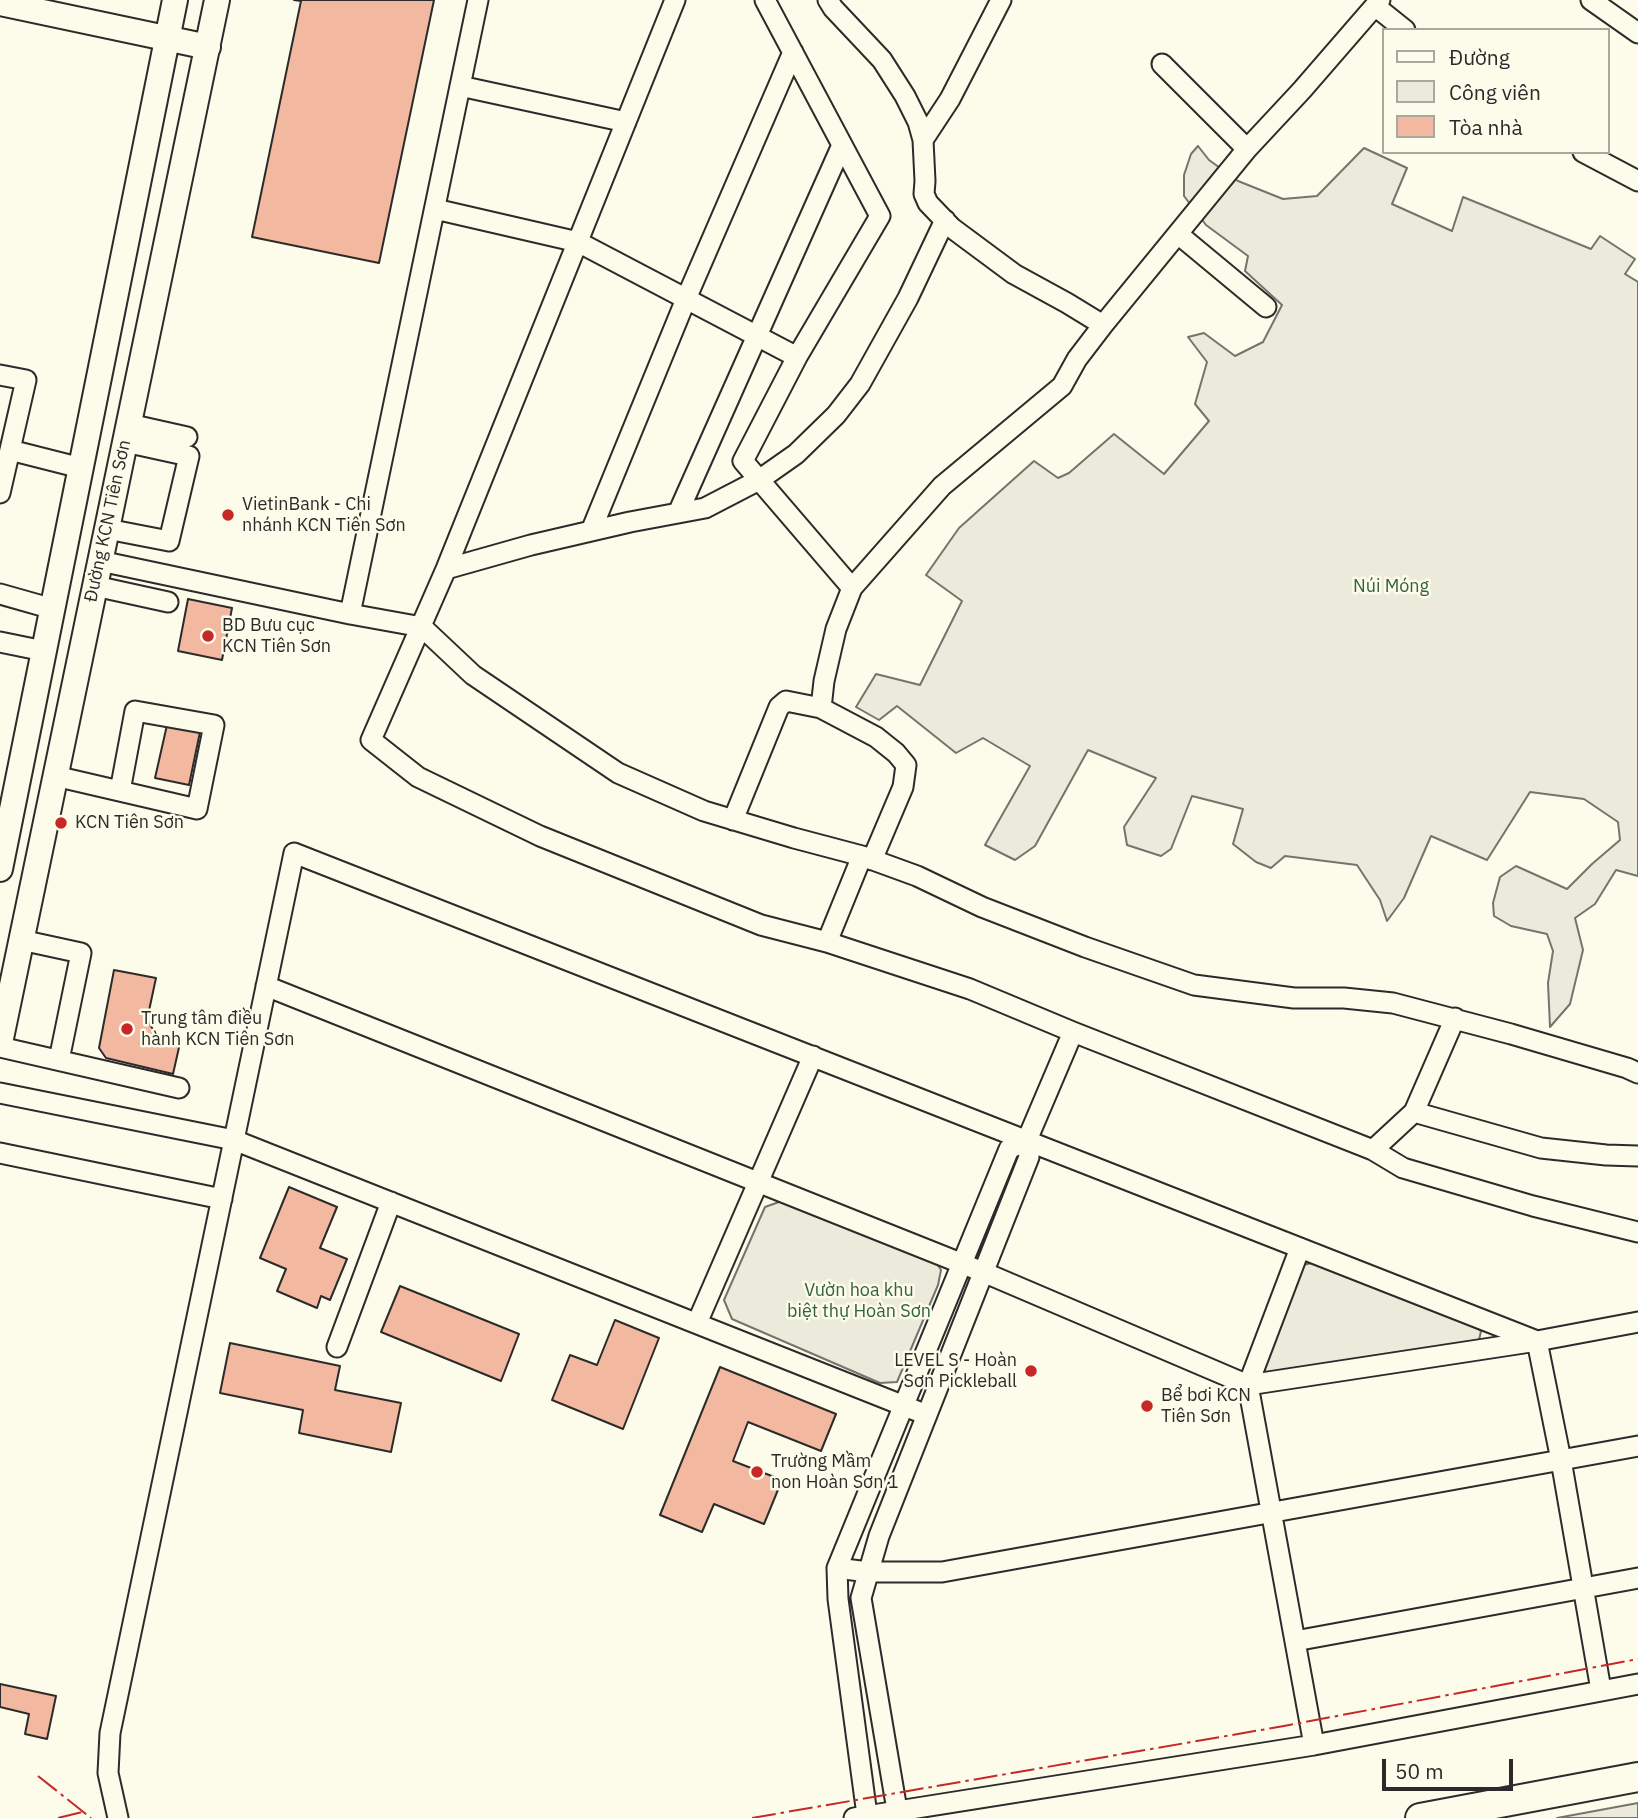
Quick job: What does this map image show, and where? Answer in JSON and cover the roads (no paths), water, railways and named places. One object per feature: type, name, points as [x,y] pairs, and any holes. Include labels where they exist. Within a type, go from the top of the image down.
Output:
[{"type":"highway","points":[[1420,1818],[1638,1777]]},
{"type":"main road","points":[[170,1],[216,5]]},
{"type":"main road","name":"Đường KCN Tiên Sơn","points":[[0,869],[168,38],[170,1]]},
{"type":"main road","points":[[0,3],[208,47]]},
{"type":"main road","name":"Đường KCN Tiên Sơn","points":[[0,1045],[13,953],[55,776],[216,5]]},
{"type":"street","points":[[350,614],[478,0]]},
{"type":"street","points":[[674,0],[446,569],[371,740],[418,777],[540,836],[761,925],[827,942],[970,989],[1373,1150],[1403,1168],[1534,1206],[1638,1232]]},
{"type":"street","points":[[765,0],[880,216],[797,357],[743,461],[852,588]]},
{"type":"street","points":[[828,0],[882,60],[918,122],[923,140],[923,194],[928,203],[952,228],[1014,274],[1103,325]]},
{"type":"street","points":[[923,140],[950,99],[1000,0]]},
{"type":"street","points":[[1591,0],[1638,33]]},
{"type":"street","points":[[821,708],[836,629],[852,588],[942,486],[1062,386],[1077,359],[1103,325],[1247,149],[1378,3],[1403,28]]},
{"type":"street","points":[[591,531],[686,299],[793,52]]},
{"type":"street","points":[[1162,64],[1247,149]]},
{"type":"street","points":[[460,86],[626,122]]},
{"type":"street","points":[[678,513],[842,145]]},
{"type":"street","points":[[1588,154],[1638,181]]},
{"type":"street","points":[[435,209],[578,242],[797,357]]},
{"type":"street","points":[[446,569],[531,545],[705,508],[759,480],[796,454],[836,415],[860,384],[908,298],[945,220]]},
{"type":"street","points":[[1178,234],[1266,307]]},
{"type":"street","points":[[0,374],[26,380],[0,493]]},
{"type":"street","points":[[127,433],[187,437]]},
{"type":"street","points":[[107,529],[169,541],[189,456],[127,433]]},
{"type":"street","points":[[10,450],[81,468]]},
{"type":"street","points":[[100,561],[422,627],[473,675],[618,773],[704,811],[867,858],[917,876],[982,906],[1085,947],[1195,985],[1294,998],[1344,998],[1393,1003],[1455,1018],[1638,1073]]},
{"type":"street","points":[[95,586],[168,602]]},
{"type":"street","points":[[0,594],[53,609]]},
{"type":"street","points":[[0,642],[44,651]]},
{"type":"street","points":[[733,820],[779,706],[786,701],[821,708],[876,737],[906,765],[903,787],[827,942]]},
{"type":"street","points":[[55,776],[197,809],[214,725],[135,711],[120,791]]},
{"type":"street","points":[[118,1818],[108,1773],[110,1733],[294,853],[1537,1341]]},
{"type":"street","points":[[13,953],[81,953],[59,1060]]},
{"type":"street","points":[[266,986],[962,1263],[1248,1385],[1537,1341],[1638,1322]]},
{"type":"street","points":[[1373,1150],[1414,1112],[1455,1018]]},
{"type":"street","points":[[897,1810],[860,1598],[878,1536],[1029,1157],[1027,1139],[1073,1032]]},
{"type":"street","points":[[0,1045],[179,1087]]},
{"type":"street","points":[[697,1323],[813,1056]]},
{"type":"street","points":[[0,1093],[234,1140],[927,1415]]},
{"type":"street","points":[[1414,1112],[1541,1148],[1638,1156]]},
{"type":"street","points":[[1027,1139],[1009,1149],[837,1569],[861,1816],[1314,1745],[1638,1684]]},
{"type":"street","points":[[0,1153],[222,1199]]},
{"type":"street","points":[[338,1347],[391,1202]]},
{"type":"street","points":[[1300,1248],[1248,1385],[1314,1745]]},
{"type":"street","points":[[1537,1341],[1561,1460],[1601,1690]]},
{"type":"street","points":[[837,1569],[868,1572],[942,1572],[1638,1446]]},
{"type":"street","points":[[1295,1641],[1638,1578]]},
{"type":"place","name":"VietinBank - Chi nhánh KCN Tiên Sơn","points":[[228,515]]},
{"type":"place","name":"BD Bưu cục KCN Tiên Sơn","points":[[208,636]]},
{"type":"place","name":"KCN Tiên Sơn","points":[[61,823]]},
{"type":"place","name":"Trung tâm điều hành KCN Tiên Sơn","points":[[127,1029]]},
{"type":"place","name":"LEVEL S - Hoàn Sơn Pickleball","points":[[1031,1371]]},
{"type":"place","name":"Bể bơi KCN Tiên Sơn","points":[[1147,1406]]},
{"type":"place","name":"Trường Mầm non Hoàn Sơn 1","points":[[757,1472]]},
{"type":"park label","name":"Núi Móng","points":[[1391,587]]},
{"type":"park label","name":"Vườn hoa khu biệt thự Hoàn Sơn","points":[[859,1301]]}]
